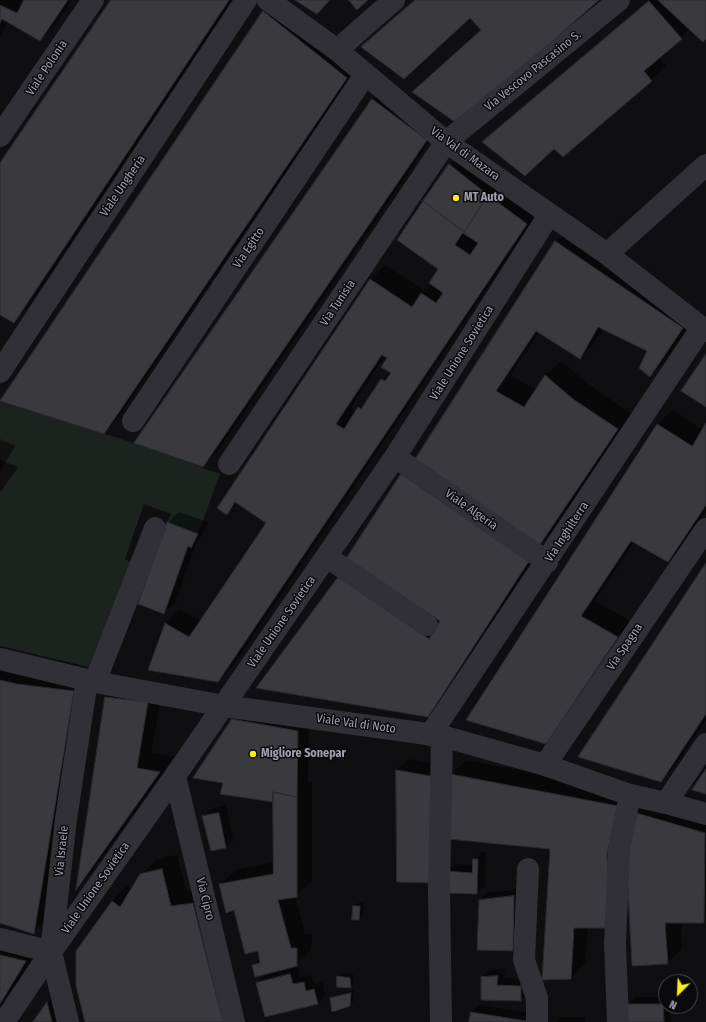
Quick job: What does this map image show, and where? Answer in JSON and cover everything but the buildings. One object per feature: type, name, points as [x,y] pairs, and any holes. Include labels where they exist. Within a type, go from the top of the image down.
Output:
[{"type":"street","name":"Viale Polonia","points":[[0,136],[93,0]]},
{"type":"street","name":"Viale Ungheria","points":[[0,372],[246,0]]},
{"type":"street","name":"Via Val di Mazara","points":[[268,0],[337,50],[446,142],[606,254],[704,329]]},
{"type":"street","points":[[337,50],[394,0]]},
{"type":"street","name":"Via Vescovo Pascasino S.","points":[[446,142],[619,0]]},
{"type":"street","name":"Via Egitto","points":[[132,421],[365,75]]},
{"type":"street","name":"Via Tunisia","points":[[229,464],[446,142]]},
{"type":"street","points":[[606,254],[706,165]]},
{"type":"street","name":"Viale Unione Sovietica","points":[[4,1022],[51,952],[396,458],[549,215]]},
{"type":"street","name":"Via Inghilterra","points":[[436,736],[547,562],[704,329]]},
{"type":"street","name":"Viale Algeria","points":[[396,458],[547,562]]},
{"type":"street","name":"Via Israele","points":[[68,1022],[51,952],[66,819],[91,681],[155,528]]},
{"type":"street","name":"Via Spagna","points":[[545,765],[706,529]]},
{"type":"street","points":[[327,557],[427,625]]},
{"type":"street","name":"Viale Val di Noto","points":[[0,659],[91,681],[224,706],[436,736],[545,765],[630,795],[706,814]]},
{"type":"street","points":[[436,736],[441,1022]]},
{"type":"street","points":[[666,803],[706,744]]},
{"type":"street","name":"Via Cipro","points":[[175,776],[234,1022]]},
{"type":"street","points":[[618,1022],[615,944],[619,850],[630,795]]},
{"type":"street","points":[[528,869],[524,960],[536,998],[537,1022]]},
{"type":"street","points":[[0,939],[51,952]]},
{"type":"shaded area","points":[[0,401],[134,443],[220,474],[198,534],[167,522],[171,514],[144,504],[125,559],[135,564],[93,668],[0,646],[0,493],[18,467],[0,460]]},
{"type":"place","name":"MT Auto","points":[[456,198]]},
{"type":"place","name":"Migliore Sonepar","points":[[253,754]]}]
